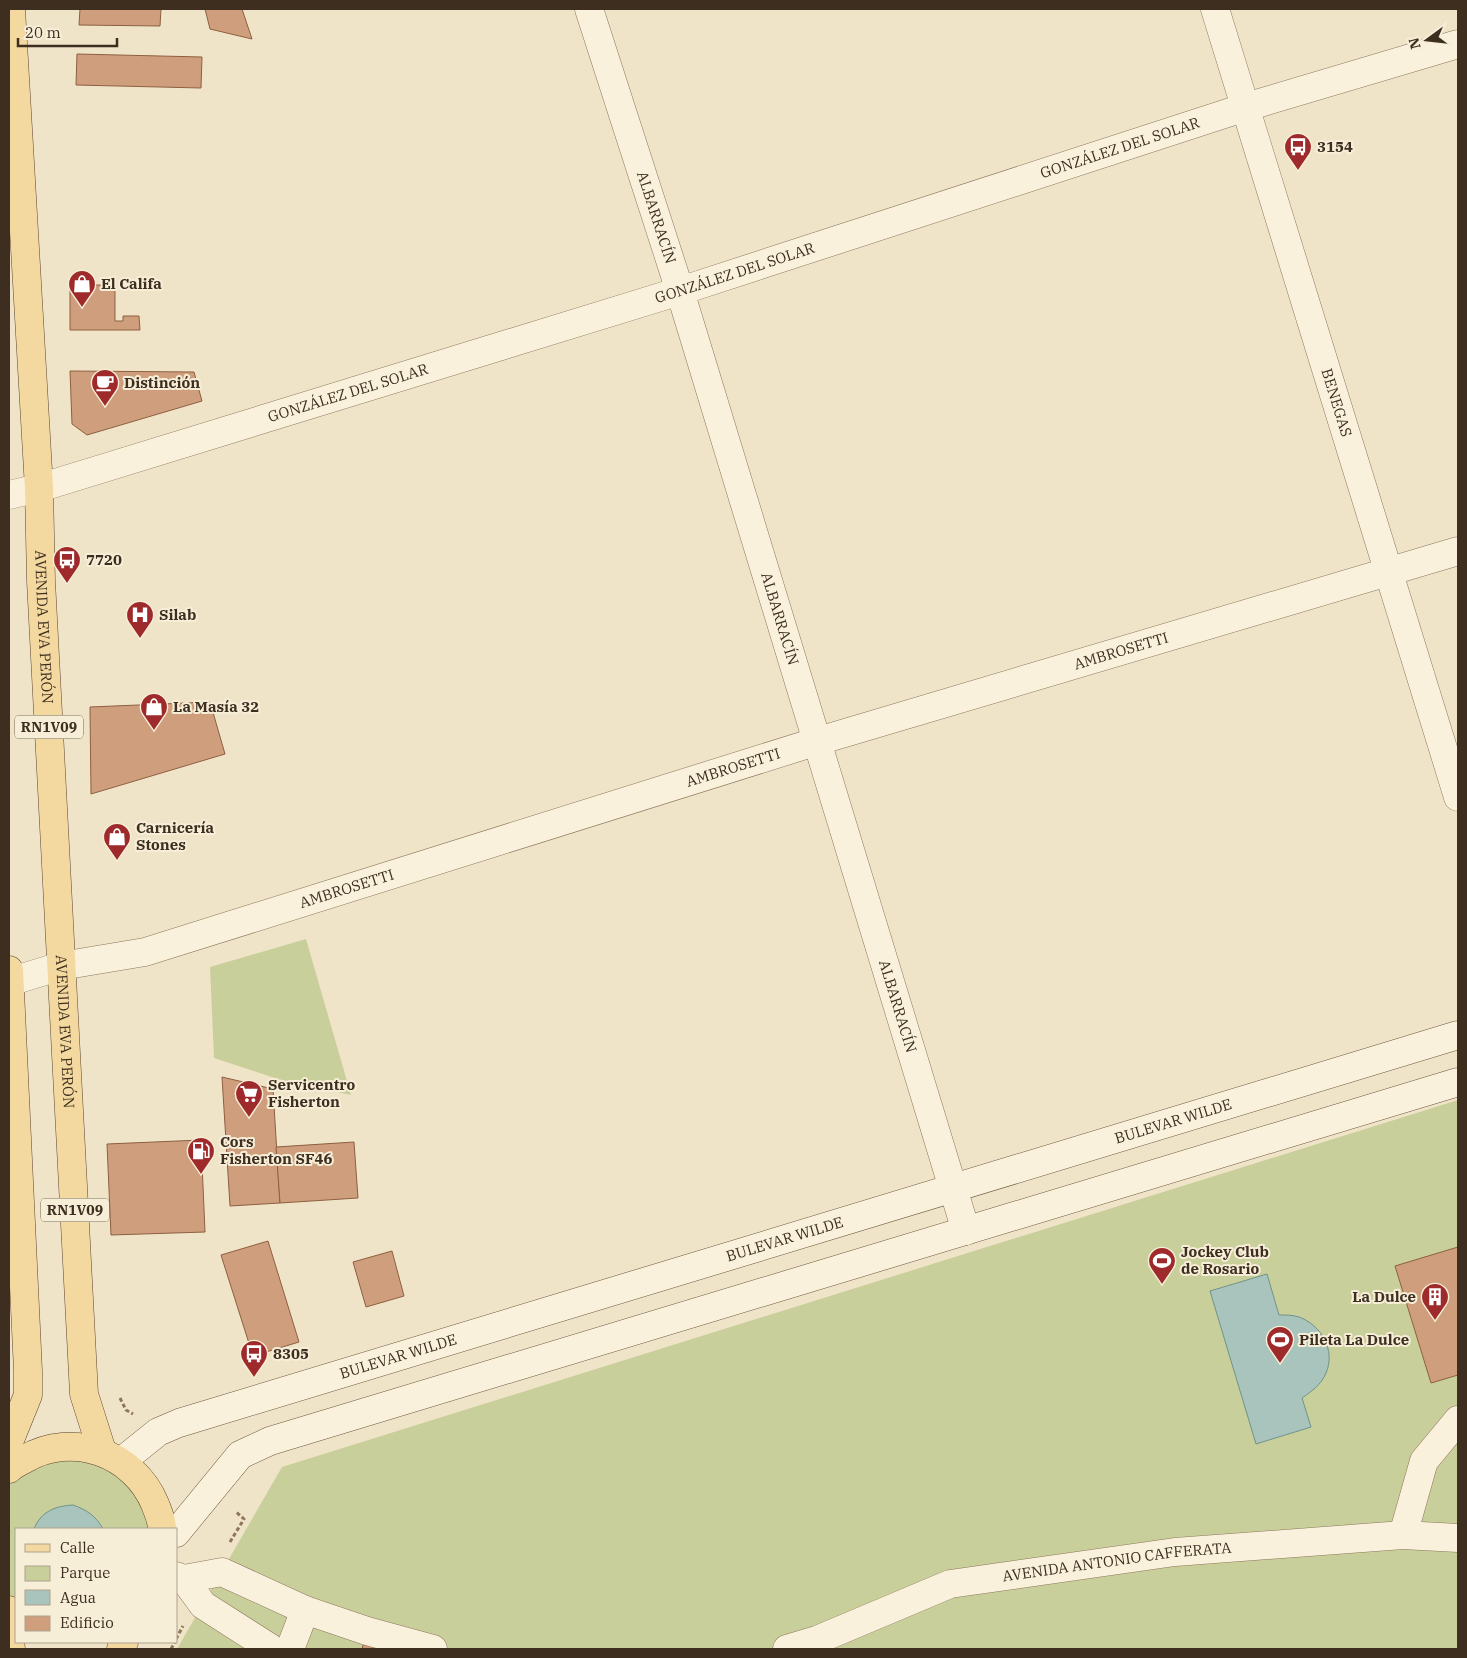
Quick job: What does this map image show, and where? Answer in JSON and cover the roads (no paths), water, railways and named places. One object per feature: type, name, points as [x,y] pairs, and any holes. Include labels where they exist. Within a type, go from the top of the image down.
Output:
[{"type":"main road","name":"AVENIDA EVA PERÓN","points":[[11,9],[39,488],[41,580],[84,1394],[112,1456]]},
{"type":"main road","name":"RN1V09","points":[[9,970],[28,1372],[28,1394],[9,1442]]},
{"type":"main road","points":[[9,1469],[39,1451],[71,1445],[112,1456]]},
{"type":"main road","name":"RN1V09","points":[[112,1456],[148,1488],[162,1528]]},
{"type":"main road","points":[[9,1633],[11,1649]]},
{"type":"street","name":"ALBARRACÍN","points":[[589,9],[680,291],[966,1231]]},
{"type":"street","name":"BENEGAS","points":[[1215,9],[1458,797]]},
{"type":"street","name":"GONZÁLEZ DEL SOLAR","points":[[9,495],[39,488],[680,291],[1246,107],[1458,44]]},
{"type":"street","name":"AMBROSETTI","points":[[9,982],[61,966],[145,952],[818,741],[1458,551]]},
{"type":"street","name":"BULEVAR WILDE","points":[[112,1456],[179,1422],[953,1186],[1458,1035]]},
{"type":"street","points":[[178,1531],[240,1456],[270,1441],[1458,1082]]},
{"type":"street","points":[[1403,1535],[1424,1461],[1458,1420]]},
{"type":"street","name":"AVENIDA ANTONIO CAFFERATA","points":[[787,1649],[817,1640],[950,1584],[1174,1552],[1403,1535],[1458,1538]]},
{"type":"street","points":[[180,1577],[222,1572],[305,1610],[367,1632],[433,1649]]},
{"type":"street","points":[[180,1577],[203,1605],[272,1649]]},
{"type":"street","points":[[290,1649],[305,1610]]},
{"type":"water","name":"Pileta La Dulce","points":[[1267,1274],[1279,1315],[1299,1317],[1314,1326],[1320,1332],[1328,1347],[1329,1364],[1322,1381],[1302,1398],[1311,1427],[1256,1444],[1210,1291]]},
{"type":"water","points":[[73,1505],[83,1509],[91,1514],[102,1528],[34,1528],[45,1514],[61,1507]]},
{"type":"place","name":"3154","points":[[1298,171]]},
{"type":"place","name":"El Califa","points":[[82,308]]},
{"type":"place","name":"Distinción","points":[[105,407]]},
{"type":"place","name":"7720","points":[[67,584]]},
{"type":"place","name":"Silab","points":[[140,639]]},
{"type":"place","name":"La Masía 32","points":[[154,731]]},
{"type":"place","name":"Carnicería Stones","points":[[117,861]]},
{"type":"place","name":"Servicentro Fisherton","points":[[249,1118]]},
{"type":"place","name":"Cors Fisherton SF46","points":[[201,1175]]},
{"type":"place","name":"Jockey Club de Rosario","points":[[1162,1285]]},
{"type":"place","name":"La Dulce","points":[[1435,1321]]},
{"type":"place","name":"Pileta La Dulce","points":[[1280,1364]]},
{"type":"place","name":"8305","points":[[254,1378]]}]
